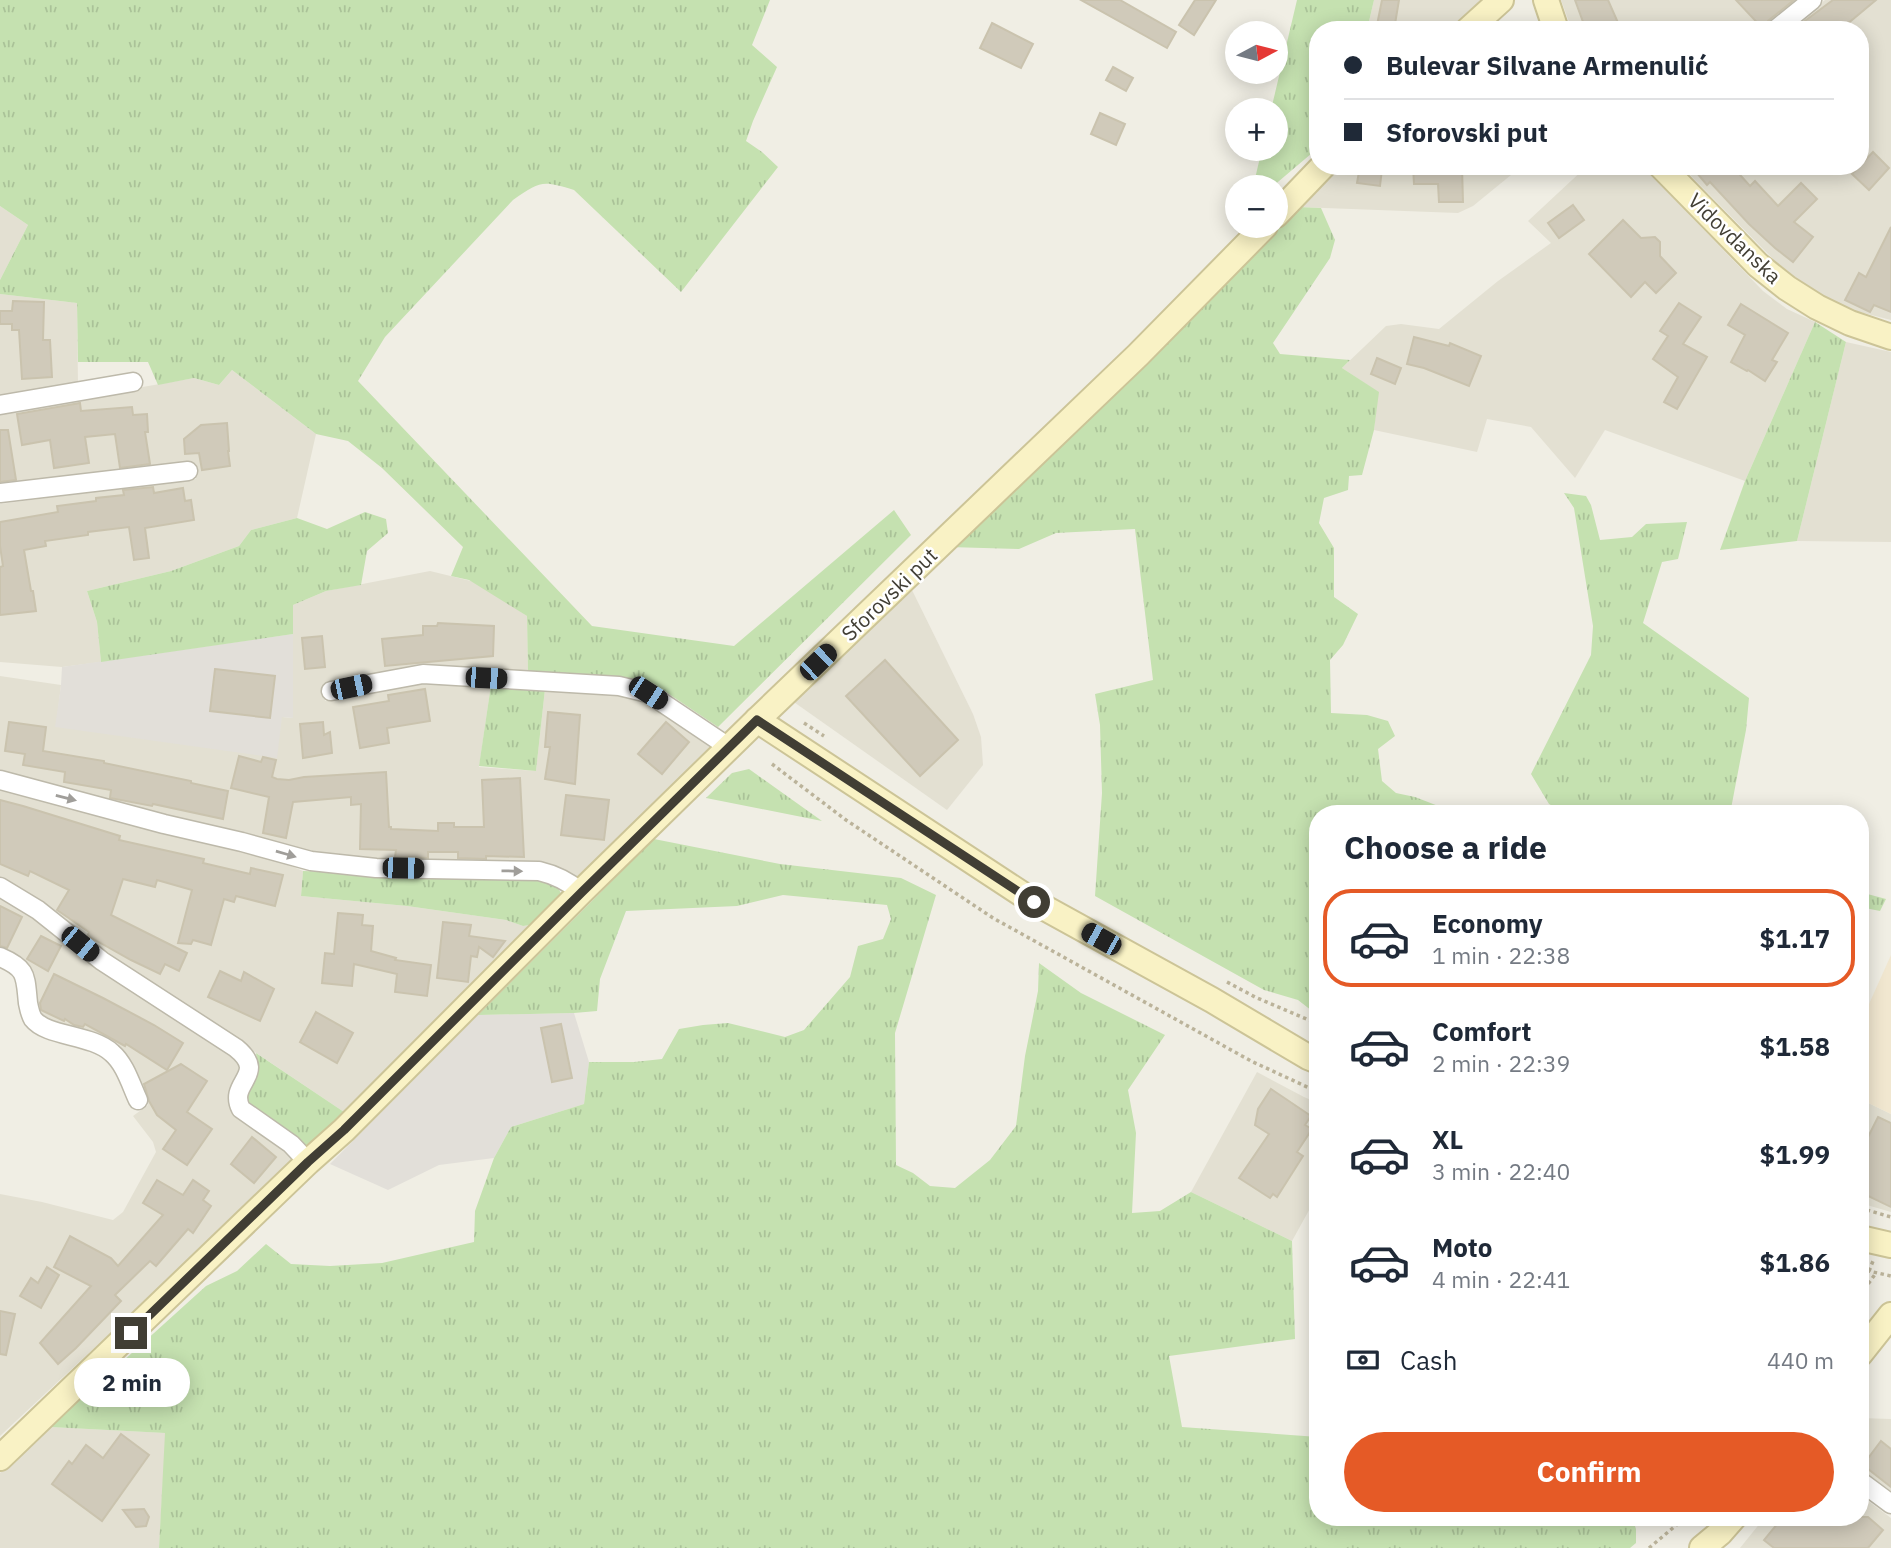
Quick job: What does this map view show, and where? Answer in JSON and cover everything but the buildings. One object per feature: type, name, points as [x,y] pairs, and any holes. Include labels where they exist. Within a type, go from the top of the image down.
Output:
[{"type":"street","points":[[1478,21],[1501,0]]},
{"type":"street","points":[[1546,0],[1553,21]]},
{"type":"street","points":[[1786,21],[1812,0]]},
{"type":"street","points":[[1288,202],[1314,175]]},
{"type":"street","name":"Vidovdanska","points":[[1670,175],[1758,265],[1787,288],[1850,323],[1891,337]]},
{"type":"street","name":"Sforovski put","points":[[0,1458],[344,1130],[757,720],[1138,355],[1253,238]]},
{"type":"street","points":[[0,405],[133,382]]},
{"type":"street","points":[[0,493],[188,471]]},
{"type":"street","points":[[331,691],[423,674],[620,685],[648,693],[730,748]]},
{"type":"street","points":[[757,720],[1034,902],[1212,1000],[1309,1057]]},
{"type":"street","points":[[0,780],[311,861],[376,868],[539,872],[553,874],[582,892]]},
{"type":"street","points":[[0,887],[38,910],[102,961],[246,1056],[249,1072],[238,1093],[237,1103],[241,1109],[291,1144],[308,1162]]},
{"type":"street","points":[[0,957],[23,972],[33,1019],[43,1027],[84,1038],[111,1052],[118,1059],[138,1100]]},
{"type":"street","points":[[1869,1240],[1891,1245]]},
{"type":"street","points":[[1869,1343],[1891,1315]]},
{"type":"street","points":[[1869,1488],[1891,1504]]},
{"type":"street","points":[[1702,1548],[1726,1526]]},
{"type":"path","points":[[804,723],[827,738]]},
{"type":"path","points":[[772,764],[846,820],[993,918],[1251,1061],[1309,1088]]},
{"type":"path","points":[[1220,978],[1255,997],[1309,1020]]},
{"type":"path","points":[[1869,1211],[1891,1217]]},
{"type":"path","points":[[1869,1271],[1891,1276]]},
{"type":"path","points":[[1869,1283],[1876,1273]]},
{"type":"path","points":[[1649,1548],[1675,1526]]},
{"type":"shaded area","points":[[1374,0],[1490,0],[1466,21],[1369,21]]},
{"type":"shaded area","points":[[1561,0],[1801,0],[1776,21],[1569,21]]},
{"type":"shaded area","points":[[1825,0],[1891,0],[1891,320],[1840,307],[1820,296],[1776,262],[1690,175],[1869,175],[1869,21],[1800,21]]},
{"type":"shaded area","points":[[1330,175],[1511,175],[1473,206],[1458,213],[1298,207]]},
{"type":"shaded area","points":[[1577,175],[1651,175],[1763,291],[1787,309],[1815,322],[1745,481],[1605,430],[1575,478],[1531,427],[1487,419],[1477,452],[1374,430],[1378,392],[1342,368],[1386,326],[1401,324],[1439,329],[1498,281],[1551,243],[1528,221]]},
{"type":"shaded area","points":[[0,206],[28,225],[0,280]]},
{"type":"shaded area","points":[[0,294],[77,303],[78,386],[0,399]]},
{"type":"shaded area","points":[[1846,342],[1891,352],[1891,542],[1797,541]]},
{"type":"shaded area","points":[[232,370],[316,434],[297,518],[251,530],[239,546],[171,571],[87,591],[97,622],[101,662],[62,667],[0,662],[0,504],[196,479],[194,464],[0,486],[0,412],[194,378],[219,385]]},
{"type":"shaded area","points":[[430,571],[475,582],[527,616],[528,674],[418,669],[324,685],[325,701],[425,680],[491,685],[479,767],[536,771],[545,689],[625,694],[648,701],[714,748],[577,877],[552,865],[342,859],[305,853],[0,772],[0,676],[61,685],[56,727],[293,718],[293,605],[326,591]]},
{"type":"shaded area","points":[[910,586],[973,714],[981,737],[983,765],[947,810],[791,700]]},
{"type":"shaded area","points":[[293,634],[293,718],[282,717],[277,758],[55,727],[62,667]]},
{"type":"shaded area","points":[[0,787],[277,860],[303,871],[301,896],[407,906],[530,925],[344,1112],[237,1040],[114,963],[0,881]]},
{"type":"shaded area","points":[[0,895],[23,907],[241,1059],[244,1067],[232,1094],[296,1159],[0,1436],[0,1194],[113,1220],[123,1212],[156,1152],[153,1142],[133,1116],[148,1105],[128,1063],[40,1018],[0,951]]},
{"type":"shaded area","points":[[1891,955],[1891,1114],[1869,1103],[1869,1004]]},
{"type":"shaded area","points":[[574,1013],[589,1062],[584,1104],[511,1127],[494,1158],[439,1165],[388,1190],[330,1164],[478,1015]]},
{"type":"shaded area","points":[[1257,1072],[1309,1099],[1309,1210],[1292,1241],[1191,1192]]},
{"type":"shaded area","points":[[1869,1103],[1891,1114],[1891,1212],[1869,1206]]},
{"type":"shaded area","points":[[1869,1418],[1891,1419],[1891,1491],[1869,1475]]},
{"type":"shaded area","points":[[50,1427],[166,1433],[159,1548],[0,1548],[0,1473]]},
{"type":"shaded area","points":[[1869,1502],[1891,1518],[1891,1548],[1740,1548],[1758,1526],[1869,1526]]},
{"type":"green space","points":[[0,0],[770,0],[752,45],[777,67],[746,141],[778,167],[681,292],[574,190],[542,184],[513,200],[385,337],[358,381],[592,626],[734,646],[894,510],[911,535],[718,727],[654,684],[638,679],[528,674],[527,616],[469,580],[451,576],[463,547],[382,468],[348,441],[316,434],[232,370],[219,385],[194,378],[158,385],[148,362],[78,362],[77,303],[0,294],[0,280],[28,225],[0,206]]},
{"type":"green space","points":[[1297,0],[1374,0],[1369,21],[1309,21],[1309,156],[1286,175],[1256,175],[1259,161],[1288,161],[1288,98],[1274,98],[1277,84],[1288,84],[1288,38]]},
{"type":"green space","points":[[1298,207],[1321,208],[1335,240],[1330,258],[1273,343],[1280,354],[1350,360],[1342,368],[1379,392],[1374,430],[1362,475],[1349,476],[1348,490],[1324,498],[1319,523],[1334,548],[1334,597],[1358,614],[1343,645],[1330,660],[1331,713],[1367,715],[1388,721],[1395,736],[1378,749],[1382,781],[1396,793],[1436,805],[1309,805],[1309,1009],[1298,1000],[1264,990],[1095,896],[1102,793],[1100,725],[1095,694],[1153,680],[1135,529],[1056,533],[1019,549],[949,547],[1266,238],[1288,238],[1288,217]]},
{"type":"green space","points":[[1815,322],[1846,342],[1797,541],[1720,550],[1745,481]]},
{"type":"green space","points":[[1564,493],[1586,496],[1600,540],[1632,537],[1646,524],[1687,522],[1678,559],[1662,562],[1643,623],[1749,698],[1746,730],[1732,805],[1551,805],[1531,774],[1591,655],[1593,626],[1574,508]]},
{"type":"green space","points":[[365,512],[386,519],[388,533],[367,551],[361,585],[326,591],[293,605],[293,634],[101,662],[97,622],[87,591],[171,571],[239,546],[251,530],[297,518],[327,529]]},
{"type":"green space","points":[[491,685],[545,689],[536,771],[479,766]]},
{"type":"green space","points":[[749,769],[822,821],[706,798],[732,773]]},
{"type":"green space","points":[[654,839],[780,864],[901,878],[936,895],[895,1033],[896,1165],[913,1173],[930,1186],[955,1188],[990,1160],[1016,1126],[1025,1056],[1038,991],[1039,963],[1081,993],[1165,1035],[1128,1090],[1136,1133],[1132,1213],[1160,1211],[1191,1192],[1292,1241],[1295,1339],[1169,1356],[1182,1427],[1309,1436],[1309,1526],[1635,1526],[1636,1543],[1630,1548],[159,1548],[165,1433],[50,1427],[206,1286],[237,1271],[266,1244],[291,1264],[330,1266],[382,1263],[474,1242],[475,1211],[494,1158],[511,1127],[584,1104],[589,1062],[662,1059],[679,1029],[703,1025],[728,1023],[785,1037],[804,1030],[850,977],[858,946],[883,939],[891,919],[887,905],[783,895],[737,906],[626,911],[600,979],[597,1011],[478,1015]]},
{"type":"green space","points":[[303,871],[547,878],[558,888],[561,896],[530,925],[523,926],[506,920],[407,906],[301,896]]},
{"type":"green space","points":[[1869,894],[1886,899],[1880,911],[1869,909]]},
{"type":"green space","points":[[256,1053],[344,1112],[310,1149],[245,1100],[255,1073]]},
{"type":"route","points":[[131,1333],[344,1130],[757,720],[1034,902]]}]
